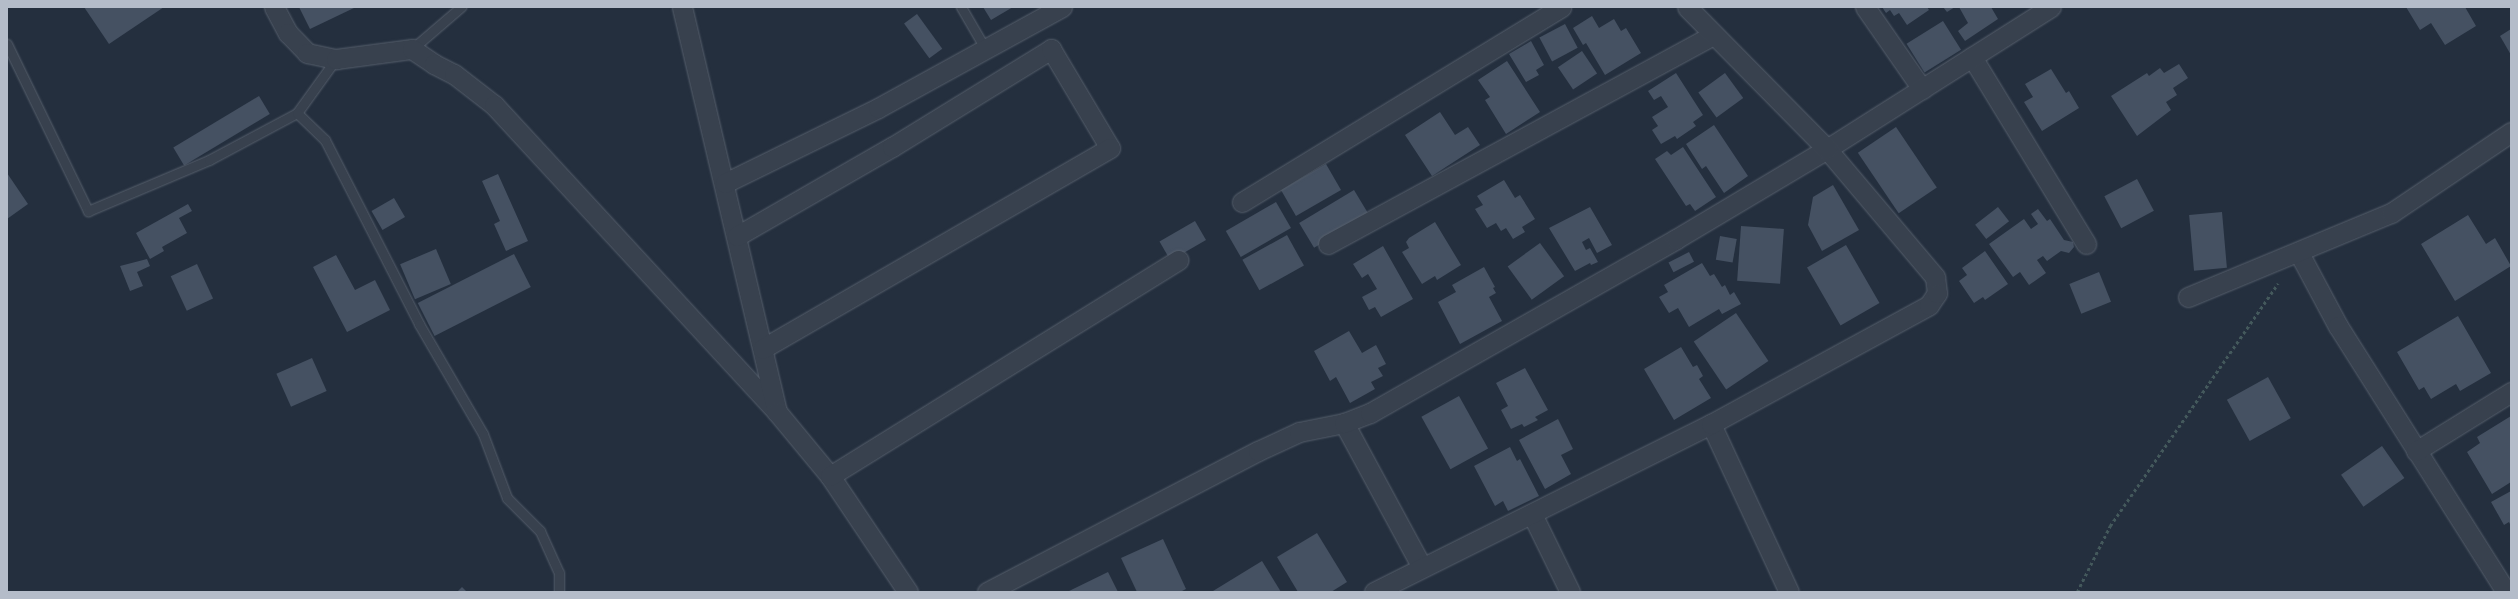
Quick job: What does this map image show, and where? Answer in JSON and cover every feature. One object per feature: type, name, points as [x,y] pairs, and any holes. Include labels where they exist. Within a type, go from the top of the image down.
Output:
[{"type":"street","points":[[274,7],[288,33],[307,53],[336,59],[412,49],[434,64],[454,74],[494,105],[778,412],[830,476],[908,592]]},
{"type":"street","points":[[682,7],[726,183],[778,412]]},
{"type":"street","points":[[726,183],[878,108],[1062,7]]},
{"type":"street","points":[[1242,202],[1561,7]]},
{"type":"street","points":[[1376,592],[1711,424],[1929,305],[1937,293],[1935,278],[1827,149],[1686,7]]},
{"type":"street","points":[[1866,7],[1922,89]]},
{"type":"street","points":[[987,592],[1258,451],[1299,432],[1344,424],[1370,413],[1669,243],[1827,149],[2051,7]]},
{"type":"street","points":[[1328,244],[1714,34]]},
{"type":"street","points":[[737,236],[892,147],[1051,49],[1110,148],[763,348]]},
{"type":"street","points":[[1972,57],[2086,244]]},
{"type":"street","points":[[2188,297],[2299,253],[2391,213],[2511,132]]},
{"type":"street","points":[[2299,253],[2338,326],[2506,592]]},
{"type":"street","points":[[830,476],[1178,260]]},
{"type":"street","points":[[2416,450],[2511,392]]},
{"type":"street","points":[[1344,424],[1422,568]]},
{"type":"street","points":[[1711,424],[1789,592]]},
{"type":"street","points":[[1532,514],[1570,592]]},
{"type":"lane","points":[[412,49],[460,7]]},
{"type":"lane","points":[[961,7],[986,50]]},
{"type":"lane","points":[[7,44],[88,211],[209,160],[297,113],[336,59]]},
{"type":"lane","points":[[297,113],[325,140],[419,324],[483,434],[507,498],[540,531],[559,573],[559,592]]},
{"type":"path","points":[[2077,592],[2110,526],[2222,360],[2299,253]]},
{"type":"building","points":[[84,7],[164,7],[109,44]]},
{"type":"building","points":[[299,7],[356,7],[310,29]]},
{"type":"building","points":[[983,7],[1013,7],[991,20]]},
{"type":"building","points":[[1882,7],[1927,7],[1929,10],[1907,25],[1899,13],[1894,16],[1890,10],[1886,13]]},
{"type":"building","points":[[1943,7],[1955,7],[1947,12]]},
{"type":"building","points":[[1959,7],[1991,7],[1998,19],[1965,41],[1958,31],[1968,23]]},
{"type":"building","points":[[2406,7],[2465,7],[2476,26],[2445,45],[2431,23],[2420,30]]},
{"type":"building","points":[[917,14],[942,49],[929,58],[904,23]]},
{"type":"building","points":[[1592,16],[1599,28],[1614,19],[1621,31],[1626,28],[1641,53],[1605,75],[1586,43],[1583,45],[1573,28]]},
{"type":"building","points":[[1943,21],[1961,50],[1925,73],[1907,44]]},
{"type":"building","points":[[1565,24],[1578,48],[1552,61],[1539,38]]},
{"type":"building","points":[[2511,29],[2511,55],[2500,36]]},
{"type":"building","points":[[1531,41],[1544,65],[1536,70],[1539,75],[1526,82],[1509,54]]},
{"type":"building","points":[[1582,51],[1597,73],[1573,90],[1558,67]]},
{"type":"building","points":[[1507,61],[1540,112],[1506,134],[1485,100],[1490,97],[1478,80]]},
{"type":"building","points":[[2179,64],[2188,78],[2173,88],[2177,95],[2166,102],[2171,110],[2137,136],[2111,96],[2147,73],[2149,76],[2160,68],[2164,73]]},
{"type":"building","points":[[2051,69],[2066,93],[2069,91],[2079,108],[2042,131],[2024,102],[2033,97],[2025,84]]},
{"type":"building","points":[[1676,73],[1703,115],[1693,122],[1696,126],[1677,139],[1675,136],[1661,144],[1652,130],[1658,126],[1652,117],[1668,107],[1661,96],[1654,100],[1648,91]]},
{"type":"building","points":[[1725,73],[1743,98],[1717,117],[1698,92]]},
{"type":"building","points":[[259,96],[270,114],[184,166],[173,148]]},
{"type":"building","points":[[1440,112],[1455,135],[1468,127],[1480,145],[1432,176],[1405,135]]},
{"type":"building","points":[[1714,125],[1748,176],[1724,193],[1706,166],[1702,169],[1686,144]]},
{"type":"building","points":[[1896,127],[1937,188],[1899,213],[1858,153]]},
{"type":"building","points":[[1683,147],[1716,197],[1695,211],[1690,204],[1686,206],[1655,159],[1667,151],[1671,155]]},
{"type":"building","points":[[1326,164],[1341,190],[1296,216],[1281,190]]},
{"type":"building","points":[[7,173],[28,204],[7,219]]},
{"type":"building","points":[[498,174],[528,241],[506,251],[494,224],[500,221],[482,181]]},
{"type":"building","points":[[2137,179],[2154,211],[2121,228],[2104,196]]},
{"type":"building","points":[[1504,180],[1515,198],[1520,195],[1535,219],[1522,227],[1525,232],[1513,239],[1506,228],[1501,231],[1496,223],[1487,228],[1475,209],[1483,205],[1477,196]]},
{"type":"building","points":[[1833,185],[1859,230],[1822,251],[1808,225],[1813,197]]},
{"type":"building","points":[[1354,190],[1369,215],[1314,248],[1299,223]]},
{"type":"building","points":[[394,198],[405,217],[382,230],[371,211]]},
{"type":"building","points":[[1276,202],[1291,228],[1241,257],[1226,231]]},
{"type":"building","points":[[188,204],[192,211],[179,218],[187,233],[162,247],[164,251],[150,259],[136,233]]},
{"type":"building","points":[[1590,207],[1612,245],[1597,253],[1589,238],[1582,242],[1586,250],[1590,248],[1598,262],[1591,265],[1590,263],[1575,271],[1549,228]]},
{"type":"building","points":[[1998,207],[2009,221],[1986,239],[1975,225]]},
{"type":"building","points":[[2038,209],[2047,221],[2050,219],[2064,240],[2073,242],[2074,247],[2069,253],[2061,251],[2047,261],[2043,256],[2037,260],[2046,273],[2029,285],[2020,272],[2013,277],[1989,244],[2024,219],[2031,229],[2038,224],[2031,214]]},
{"type":"building","points":[[2222,212],[2227,268],[2194,271],[2189,215]]},
{"type":"building","points":[[2468,215],[2486,244],[2495,238],[2511,266],[2455,301],[2421,244]]},
{"type":"building","points":[[1195,221],[1206,240],[1170,261],[1159,242]]},
{"type":"building","points":[[1435,222],[1461,265],[1437,280],[1435,276],[1422,284],[1402,252],[1409,248],[1406,242],[1409,238]]},
{"type":"building","points":[[1741,226],[1784,229],[1780,284],[1737,281]]},
{"type":"building","points":[[1287,235],[1304,266],[1259,290],[1242,260]]},
{"type":"building","points":[[1720,236],[1737,239],[1733,263],[1716,260]]},
{"type":"building","points":[[1540,243],[1564,276],[1532,300],[1508,267]]},
{"type":"building","points":[[1846,245],[1880,303],[1841,326],[1807,268]]},
{"type":"building","points":[[1383,246],[1413,299],[1381,317],[1375,307],[1369,310],[1362,297],[1377,289],[1368,274],[1362,278],[1353,264]]},
{"type":"building","points":[[436,249],[451,284],[415,299],[400,264]]},
{"type":"building","points":[[1985,251],[2008,284],[1985,300],[1983,297],[1974,303],[1959,281],[1967,275],[1962,268]]},
{"type":"building","points":[[1689,252],[1694,262],[1674,272],[1669,262]]},
{"type":"building","points":[[514,254],[531,287],[435,336],[418,303]]},
{"type":"building","points":[[336,255],[355,290],[375,280],[390,310],[347,332],[313,267]]},
{"type":"building","points":[[147,259],[150,266],[137,272],[143,286],[130,291],[120,266]]},
{"type":"building","points":[[1702,263],[1710,276],[1714,274],[1722,287],[1725,285],[1730,295],[1734,292],[1741,304],[1722,314],[1719,309],[1689,327],[1678,308],[1669,313],[1659,297],[1668,292],[1664,285]]},
{"type":"building","points":[[197,264],[213,298],[187,311],[171,276]]},
{"type":"building","points":[[1484,267],[1495,287],[1493,288],[1496,293],[1489,297],[1502,321],[1460,344],[1438,302],[1456,292],[1452,285]]},
{"type":"building","points":[[2099,272],[2111,302],[2081,314],[2069,284]]},
{"type":"building","points":[[1736,313],[1768,361],[1726,390],[1694,342]]},
{"type":"building","points":[[2458,316],[2491,373],[2460,391],[2456,384],[2431,399],[2424,387],[2419,390],[2397,352]]},
{"type":"building","points":[[1349,331],[1362,353],[1376,345],[1386,364],[1378,368],[1383,376],[1371,382],[1375,389],[1350,403],[1336,377],[1330,381],[1314,351]]},
{"type":"building","points":[[1681,347],[1693,367],[1697,365],[1703,376],[1699,379],[1711,398],[1674,420],[1644,369]]},
{"type":"building","points":[[312,358],[327,391],[291,407],[276,374]]},
{"type":"building","points":[[1525,368],[1548,410],[1535,417],[1538,420],[1524,427],[1522,424],[1511,429],[1501,410],[1508,406],[1496,383]]},
{"type":"building","points":[[2268,377],[2291,418],[2250,441],[2227,400]]},
{"type":"building","points":[[1459,396],[1488,448],[1450,469],[1421,417]]},
{"type":"building","points":[[2511,416],[2511,482],[2492,494],[2467,452],[2480,443],[2477,437]]},
{"type":"building","points":[[1558,419],[1573,449],[1561,455],[1571,474],[1545,489],[1519,440]]},
{"type":"building","points":[[2382,446],[2404,478],[2363,507],[2341,475]]},
{"type":"building","points":[[1510,447],[1517,461],[1520,459],[1539,496],[1508,511],[1503,501],[1495,506],[1474,466]]},
{"type":"building","points":[[2511,491],[2511,526],[2509,522],[2504,525],[2491,502]]},
{"type":"building","points":[[1317,533],[1347,582],[1331,592],[1298,592],[1277,557]]},
{"type":"building","points":[[1163,539],[1186,589],[1180,592],[1137,592],[1121,558]]},
{"type":"building","points":[[1262,561],[1281,592],[1213,591]]},
{"type":"building","points":[[1108,572],[1118,592],[1067,592]]},
{"type":"building","points":[[462,587],[467,592],[457,592]]}]
